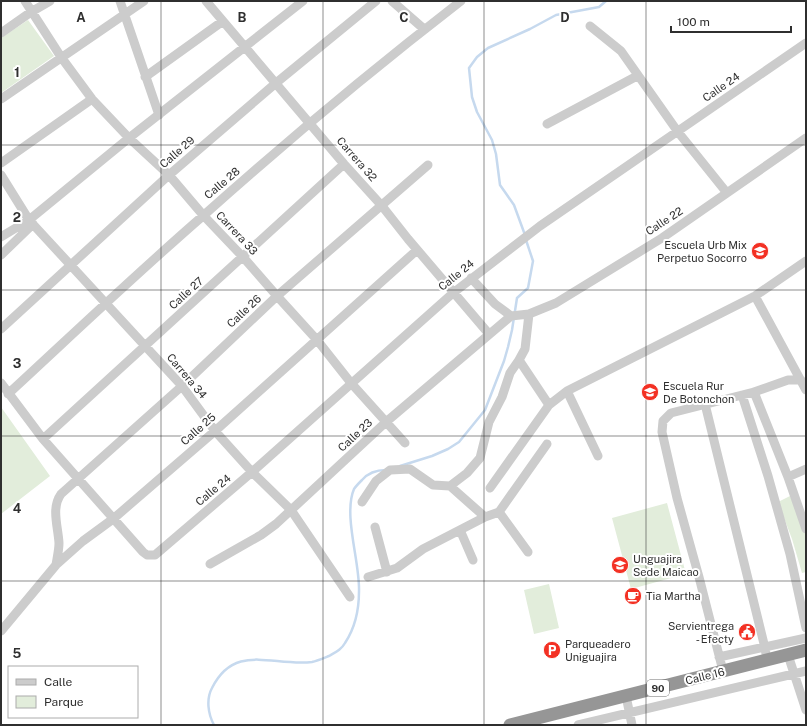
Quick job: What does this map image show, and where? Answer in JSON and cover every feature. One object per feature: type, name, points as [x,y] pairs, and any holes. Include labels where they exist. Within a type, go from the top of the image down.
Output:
[{"type":"highway","name":"Calle 16","points":[[510,725],[722,671],[766,654],[788,655],[806,650]]},
{"type":"street","name":"Carrera 33","points":[[25,1],[61,57],[92,99],[129,138],[169,175],[203,215],[243,257],[317,340],[351,383],[405,443]]},
{"type":"street","points":[[1,32],[50,1]]},
{"type":"street","points":[[120,1],[158,116]]},
{"type":"street","points":[[1,99],[144,1]]},
{"type":"street","name":"Carrera 32","points":[[206,1],[344,164],[382,206],[417,250],[489,334]]},
{"type":"street","points":[[1,255],[31,222],[129,138],[303,1]]},
{"type":"street","name":"Calle 29","points":[[1,329],[169,175],[276,83],[376,1]]},
{"type":"street","points":[[392,1],[424,29]]},
{"type":"street","name":"Calle 28","points":[[8,394],[203,215],[424,29],[462,1]]},
{"type":"street","points":[[145,77],[223,21]]},
{"type":"street","points":[[590,26],[621,51],[637,76],[678,132],[727,194]]},
{"type":"street","name":"Calle 24","points":[[113,519],[146,555],[155,555],[252,472],[453,292],[540,226],[806,43]]},
{"type":"street","points":[[547,124],[637,76]]},
{"type":"street","points":[[1,163],[92,99]]},
{"type":"street","name":"Calle 22","points":[[511,316],[529,314],[556,303],[662,238],[806,138]]},
{"type":"street","name":"Calle 27","points":[[43,439],[344,164]]},
{"type":"street","name":"Calle 26","points":[[56,565],[59,544],[55,506],[57,499],[61,494],[182,386],[277,296],[428,165]]},
{"type":"street","name":"Carrera 34","points":[[1,175],[31,222],[182,386],[215,431],[252,472],[290,510],[350,597]]},
{"type":"street","points":[[1,237],[31,222]]},
{"type":"street","name":"Calle 25","points":[[1,631],[56,565],[82,541],[113,519],[215,431],[417,250]]},
{"type":"street","points":[[490,488],[549,405],[567,391],[755,296],[806,261]]},
{"type":"street","points":[[471,278],[495,304],[511,316]]},
{"type":"street","points":[[755,296],[806,390]]},
{"type":"street","points":[[450,486],[467,473],[480,458],[489,422],[502,398],[510,373],[525,349],[529,314]]},
{"type":"street","name":"Calle 23","points":[[210,564],[261,535],[276,524],[386,422],[511,316]]},
{"type":"street","points":[[519,360],[549,405]]},
{"type":"street","points":[[722,671],[699,577],[677,498],[662,432],[663,421],[671,413],[754,392],[788,380],[801,380]]},
{"type":"street","points":[[1,384],[43,439],[79,478],[113,519]]},
{"type":"street","points":[[567,391],[598,456]]},
{"type":"street","points":[[754,392],[788,477],[806,529]]},
{"type":"street","points":[[742,395],[768,476],[786,540],[806,628]]},
{"type":"street","points":[[705,404],[766,654]]},
{"type":"street","points":[[368,578],[397,568],[424,549],[485,517],[498,512],[547,444]]},
{"type":"street","points":[[362,502],[376,481],[390,470],[410,469],[433,485],[450,486],[485,517]]},
{"type":"street","points":[[788,477],[806,469]]},
{"type":"street","points":[[498,512],[528,552]]},
{"type":"street","points":[[375,527],[387,572]]},
{"type":"street","points":[[460,530],[473,560]]},
{"type":"street","name":"Calle 16","points":[[719,657],[766,654],[806,638]]},
{"type":"street","points":[[788,655],[806,710]]},
{"type":"street","points":[[578,725],[806,671]]},
{"type":"street","points":[[626,696],[632,725]]},
{"type":"green space","points":[[28,20],[54,56],[1,93],[1,38]]},
{"type":"green space","points":[[1,407],[50,476],[1,514]]},
{"type":"green space","points":[[790,496],[806,529],[806,572],[802,573],[792,539],[778,502]]},
{"type":"green space","points":[[667,503],[686,574],[631,589],[612,518]]},
{"type":"green space","points":[[549,584],[559,628],[534,634],[524,590]]},
{"type":"waterway","points":[[525,235],[514,205],[500,185],[496,154],[492,140],[477,112],[472,97],[469,68],[477,57],[488,48],[530,29],[556,15],[599,7],[606,1]]},
{"type":"waterway","points":[[400,466],[432,456],[459,442],[485,410],[504,361],[512,330],[517,298],[528,288],[533,261],[526,240]]},
{"type":"waterway","points":[[214,725],[208,706],[210,692],[221,674],[232,665],[243,661],[256,660],[297,663],[312,662],[329,656],[338,651],[343,645],[354,625],[359,598],[359,579],[351,525],[351,500],[354,489],[367,475],[372,472],[386,470]]},
{"type":"place","name":"Escuela Urb Mix Perpetuo Socorro","points":[[760,251]]},
{"type":"place","name":"Escuela Rur De Botonchon","points":[[650,392]]},
{"type":"place","name":"Unguajira Sede Maicao","points":[[620,565]]},
{"type":"place","name":"Tia Martha","points":[[633,596]]},
{"type":"place","name":"Servientrega - Efecty","points":[[747,632]]},
{"type":"place","name":"Parqueadero Uniguajira","points":[[552,650]]}]
